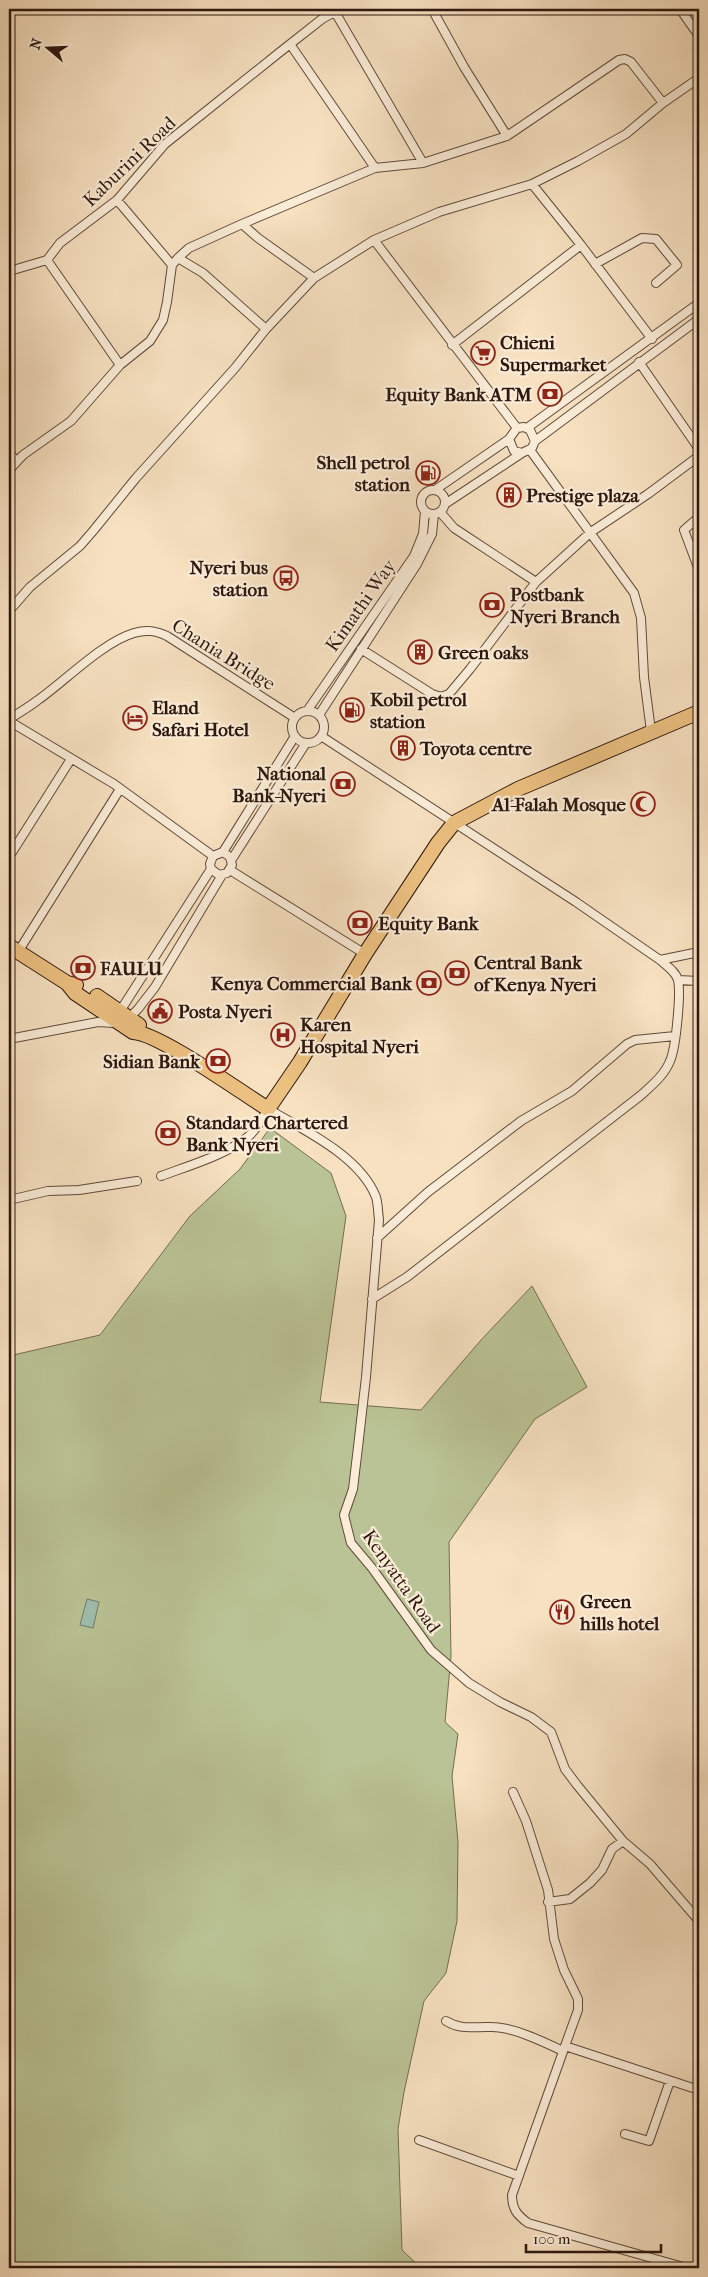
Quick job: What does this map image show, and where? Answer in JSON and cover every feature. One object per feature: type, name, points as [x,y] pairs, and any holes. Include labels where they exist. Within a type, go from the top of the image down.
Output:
[{"type":"highway","points":[[14,949],[67,983],[75,993],[115,1018],[133,1032],[143,1032],[268,1109],[300,1062],[364,954],[454,823],[518,789],[699,712]]},
{"type":"street","points":[[432,9],[464,67],[506,136]]},
{"type":"street","points":[[680,9],[699,36]]},
{"type":"street","points":[[338,10],[423,163]]},
{"type":"street","name":"Kaburini Road","points":[[47,260],[60,243],[117,200],[164,144],[290,44],[338,10]]},
{"type":"street","points":[[290,44],[375,168]]},
{"type":"street","points":[[9,470],[23,455],[71,421],[120,364],[150,342],[163,320],[168,302],[172,265],[190,248],[375,168],[423,163],[506,136],[619,60],[625,59],[631,62],[663,103]]},
{"type":"street","points":[[9,611],[30,586],[80,546],[136,478],[235,368],[266,329],[314,278],[374,240],[439,212],[532,184],[626,134],[663,103],[699,78]]},
{"type":"street","points":[[532,184],[652,339]]},
{"type":"street","points":[[117,200],[172,265]]},
{"type":"street","points":[[242,224],[258,238],[314,278]]},
{"type":"street","points":[[595,264],[642,238],[656,239],[677,265],[656,283]]},
{"type":"street","points":[[374,240],[516,428]]},
{"type":"street","points":[[452,345],[581,245]]},
{"type":"street","points":[[178,258],[203,273],[266,329]]},
{"type":"street","points":[[9,274],[14,270],[47,260],[120,364]]},
{"type":"street","points":[[536,582],[454,528],[437,513],[425,511],[421,505],[422,496],[434,490],[509,438],[516,428],[527,428],[699,303]]},
{"type":"street","points":[[437,513],[445,504],[526,452],[535,441],[699,319]]},
{"type":"street","points":[[640,362],[699,449]]},
{"type":"street","points":[[527,428],[533,433],[535,441]]},
{"type":"street","points":[[509,438],[514,451],[526,452],[591,532],[634,593],[639,607],[644,677],[651,731]]},
{"type":"street","points":[[9,452],[16,462]]},
{"type":"street","points":[[362,649],[432,694],[441,697],[449,694],[536,582],[591,532],[648,494],[699,456]]},
{"type":"street","points":[[434,490],[444,496],[445,504]]},
{"type":"street","name":"Kimathi Way","points":[[307,711],[414,556],[423,534],[425,511]]},
{"type":"street","name":"Kimathi Way","points":[[319,715],[423,552],[432,534],[437,513]]},
{"type":"street","points":[[699,516],[684,530],[699,570]]},
{"type":"street","name":"Chania Bridge","points":[[9,720],[37,701],[99,652],[133,633],[154,630],[168,636],[295,718]]},
{"type":"street","points":[[307,711],[319,715],[324,723],[321,736],[315,742],[306,743],[295,736],[292,727],[295,718],[300,713],[307,711]]},
{"type":"street","points":[[9,720],[120,788],[212,856]]},
{"type":"street","points":[[212,856],[223,852],[295,736]]},
{"type":"street","points":[[321,736],[576,902],[660,960],[672,970],[678,980],[678,1006],[671,1060],[661,1076],[640,1096],[407,1276],[372,1299]]},
{"type":"street","points":[[9,1039],[115,1018],[155,987],[222,875],[230,870],[232,859],[306,743]]},
{"type":"street","points":[[9,857],[71,759]]},
{"type":"street","points":[[14,949],[120,788]]},
{"type":"street","points":[[223,852],[232,859]]},
{"type":"street","points":[[212,856],[211,869],[216,874],[222,875]]},
{"type":"street","points":[[115,1018],[211,869]]},
{"type":"street","points":[[230,870],[364,954]]},
{"type":"street","points":[[660,960],[699,952]]},
{"type":"street","points":[[678,980],[699,981]]},
{"type":"street","points":[[377,1238],[428,1192],[521,1122],[572,1091],[627,1044],[634,1040],[675,1036]]},
{"type":"street","points":[[162,1176],[236,1144],[249,1136],[259,1126],[268,1109]]},
{"type":"street","name":"Kenyatta Road","points":[[268,1109],[345,1157],[364,1177],[377,1199],[379,1220],[366,1377],[353,1489],[344,1515],[351,1544],[372,1568],[431,1650],[469,1684],[531,1717],[551,1732],[565,1768],[623,1841],[650,1864],[699,1921]]},
{"type":"street","points":[[9,1200],[48,1191],[79,1190],[137,1181]]},
{"type":"street","points":[[513,1792],[526,1821],[548,1890],[554,1939],[564,1970],[578,1999],[578,2010],[512,2195],[512,2204],[519,2217],[528,2223],[687,2268]]},
{"type":"street","points":[[548,1902],[570,1899],[590,1883],[602,1870],[612,1849],[623,1841]]},
{"type":"street","points":[[446,2021],[453,2025],[473,2029],[493,2026],[699,2090]]},
{"type":"street","points":[[625,2134],[650,2141],[670,2080]]},
{"type":"street","points":[[419,2140],[519,2176]]},
{"type":"shaded area","points":[[270,1128],[331,1173],[346,1216],[320,1402],[421,1410],[481,1340],[532,1286],[587,1387],[535,1419],[449,1542],[451,1656],[445,1722],[458,1734],[452,1776],[458,1842],[457,1921],[446,1973],[424,2001],[398,2129],[402,2250],[421,2268],[9,2268],[9,1356],[100,1335],[190,1216],[240,1169]]},
{"type":"shaded area","points":[[87,1599],[99,1602],[93,1628],[80,1625]]},
{"type":"place","name":"Chieni Supermarket","points":[[483,353]]},
{"type":"place","name":"Equity Bank ATM","points":[[550,394]]},
{"type":"place","name":"Shell petrol station","points":[[428,473]]},
{"type":"place","name":"Prestige plaza","points":[[509,495]]},
{"type":"place","name":"Nyeri bus station","points":[[286,578]]},
{"type":"place","name":"Postbank Nyeri Branch","points":[[492,605]]},
{"type":"place","name":"Green oaks","points":[[420,652]]},
{"type":"place","name":"Kobil petrol station","points":[[352,710]]},
{"type":"place","name":"Eland Safari Hotel","points":[[135,718]]},
{"type":"place","name":"Toyota centre","points":[[403,748]]},
{"type":"place","name":"National Bank-Nyeri","points":[[343,784]]},
{"type":"place","name":"Al-Falah Mosque","points":[[643,804]]},
{"type":"place","name":"Equity Bank","points":[[360,923]]},
{"type":"place","name":"FAULU","points":[[83,968]]},
{"type":"place","name":"Central Bank of Kenya Nyeri","points":[[457,973]]},
{"type":"place","name":"Kenya Commercial Bank","points":[[429,983]]},
{"type":"place","name":"Posta Nyeri","points":[[160,1011]]},
{"type":"place","name":"Karen Hospital Nyeri","points":[[283,1035]]},
{"type":"place","name":"Sidian Bank","points":[[218,1061]]},
{"type":"place","name":"Standard Chartered Bank Nyeri","points":[[168,1133]]},
{"type":"place","name":"Green hills hotel","points":[[562,1612]]}]
